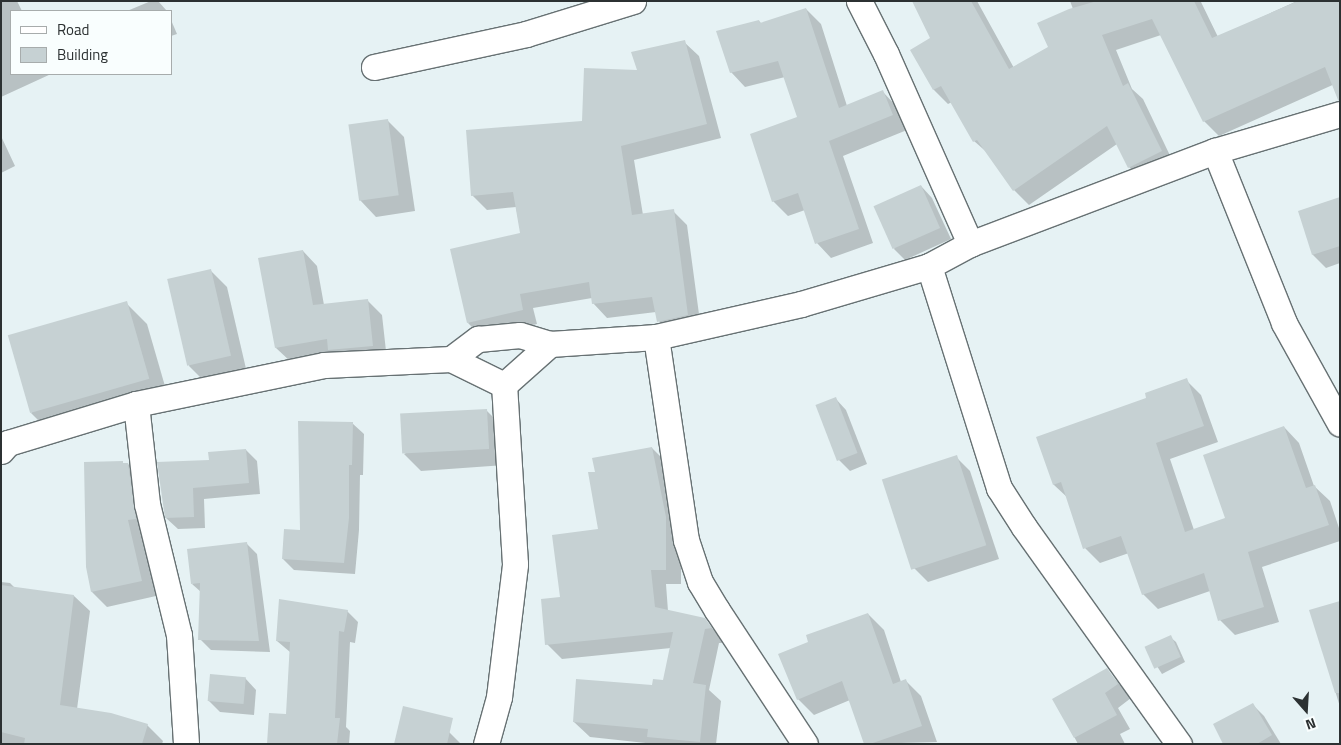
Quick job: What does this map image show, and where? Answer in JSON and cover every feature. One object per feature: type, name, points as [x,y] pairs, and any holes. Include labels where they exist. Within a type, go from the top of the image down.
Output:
[{"type":"street","points":[[374,67],[526,34],[633,1]]},
{"type":"street","points":[[859,1],[886,54],[970,244]]},
{"type":"street","points":[[451,358],[478,339],[520,335],[550,344],[656,338],[802,304],[929,266],[970,244],[1215,151],[1340,114]]},
{"type":"street","points":[[1215,151],[1284,322],[1340,424]]},
{"type":"street","points":[[929,266],[999,488],[1179,744]]},
{"type":"street","points":[[656,338],[686,540],[700,582],[805,744]]},
{"type":"street","points":[[504,385],[550,344]]},
{"type":"street","points":[[3,441],[136,404],[324,365],[451,358],[504,385]]},
{"type":"street","points":[[486,744],[499,697],[515,564],[504,385]]},
{"type":"street","points":[[136,404],[147,504],[179,635],[186,744]]},
{"type":"building","points":[[912,1],[971,1],[1009,69],[1048,47],[1037,23],[1069,9],[1097,1],[1194,1],[1212,38],[1298,1],[1340,1],[1340,100],[1338,100],[1325,67],[1203,122],[1152,19],[1102,35],[1123,86],[1128,83],[1162,151],[1128,168],[1107,126],[1013,191],[977,140],[973,142],[941,86],[933,90],[910,50],[930,38]]},
{"type":"building","points":[[806,8],[839,108],[883,90],[893,115],[829,141],[859,229],[815,244],[798,193],[772,202],[750,134],[797,117],[778,61],[730,73],[716,31],[759,20],[760,23]]},
{"type":"building","points":[[685,40],[707,124],[621,146],[632,215],[674,209],[688,315],[657,322],[652,297],[592,304],[589,282],[520,294],[523,310],[467,323],[450,249],[520,233],[513,192],[471,196],[466,130],[582,121],[584,68],[637,70],[631,52]]},
{"type":"building","points":[[388,119],[399,195],[359,201],[348,125]]},
{"type":"building","points":[[921,185],[940,228],[893,249],[873,206]]},
{"type":"building","points":[[1340,197],[1340,246],[1312,255],[1298,211]]},
{"type":"building","points":[[303,250],[313,305],[368,299],[373,346],[328,350],[327,339],[275,348],[258,258]]},
{"type":"building","points":[[211,269],[231,356],[187,366],[167,279]]},
{"type":"building","points":[[127,301],[149,379],[30,413],[8,335]]},
{"type":"building","points":[[1187,378],[1204,426],[1156,443],[1185,532],[1225,518],[1203,455],[1284,426],[1306,488],[1315,485],[1329,525],[1248,552],[1264,607],[1218,621],[1204,573],[1142,595],[1121,536],[1083,549],[1061,482],[1053,485],[1036,437],[1146,398],[1145,393]]},
{"type":"building","points":[[836,397],[858,453],[837,461],[815,405]]},
{"type":"building","points":[[487,409],[489,449],[402,453],[400,414]]},
{"type":"building","points":[[298,421],[353,422],[352,465],[349,465],[349,518],[344,563],[282,559],[284,529],[300,530]]},
{"type":"building","points":[[652,447],[666,517],[666,570],[651,570],[655,607],[705,618],[712,628],[705,629],[693,683],[706,685],[700,742],[647,737],[648,729],[573,722],[576,679],[652,685],[653,679],[663,680],[673,632],[545,645],[541,599],[560,597],[552,535],[598,529],[588,472],[595,472],[592,458]]},
{"type":"building","points":[[246,449],[249,483],[193,488],[194,517],[165,518],[157,462],[209,460],[208,452]]},
{"type":"building","points":[[957,455],[986,545],[911,570],[882,479]]},
{"type":"building","points":[[123,461],[123,463],[128,463],[136,519],[128,520],[142,581],[91,592],[86,567],[84,462]]},
{"type":"building","points":[[247,542],[259,641],[198,640],[200,583],[191,584],[187,549]]},
{"type":"building","points":[[1,585],[74,595],[60,705],[111,713],[148,724],[142,744],[24,744],[25,738],[1,732]]},
{"type":"building","points":[[279,599],[348,610],[344,632],[339,631],[335,718],[340,718],[337,744],[267,744],[269,713],[286,714],[290,642],[276,641]]},
{"type":"building","points":[[1340,601],[1340,693],[1335,693],[1309,610]]},
{"type":"building","points":[[868,613],[893,684],[906,679],[922,726],[870,744],[864,744],[842,681],[797,700],[778,654],[808,642],[806,635]]},
{"type":"building","points":[[1171,635],[1181,657],[1154,669],[1145,647]]},
{"type":"building","points":[[1107,668],[1118,684],[1105,693],[1117,715],[1074,738],[1052,699]]},
{"type":"building","points":[[210,674],[246,677],[244,704],[208,701]]},
{"type":"building","points":[[1253,703],[1272,735],[1257,744],[1223,744],[1213,724]]},
{"type":"building","points":[[403,706],[453,718],[447,744],[394,744]]}]
